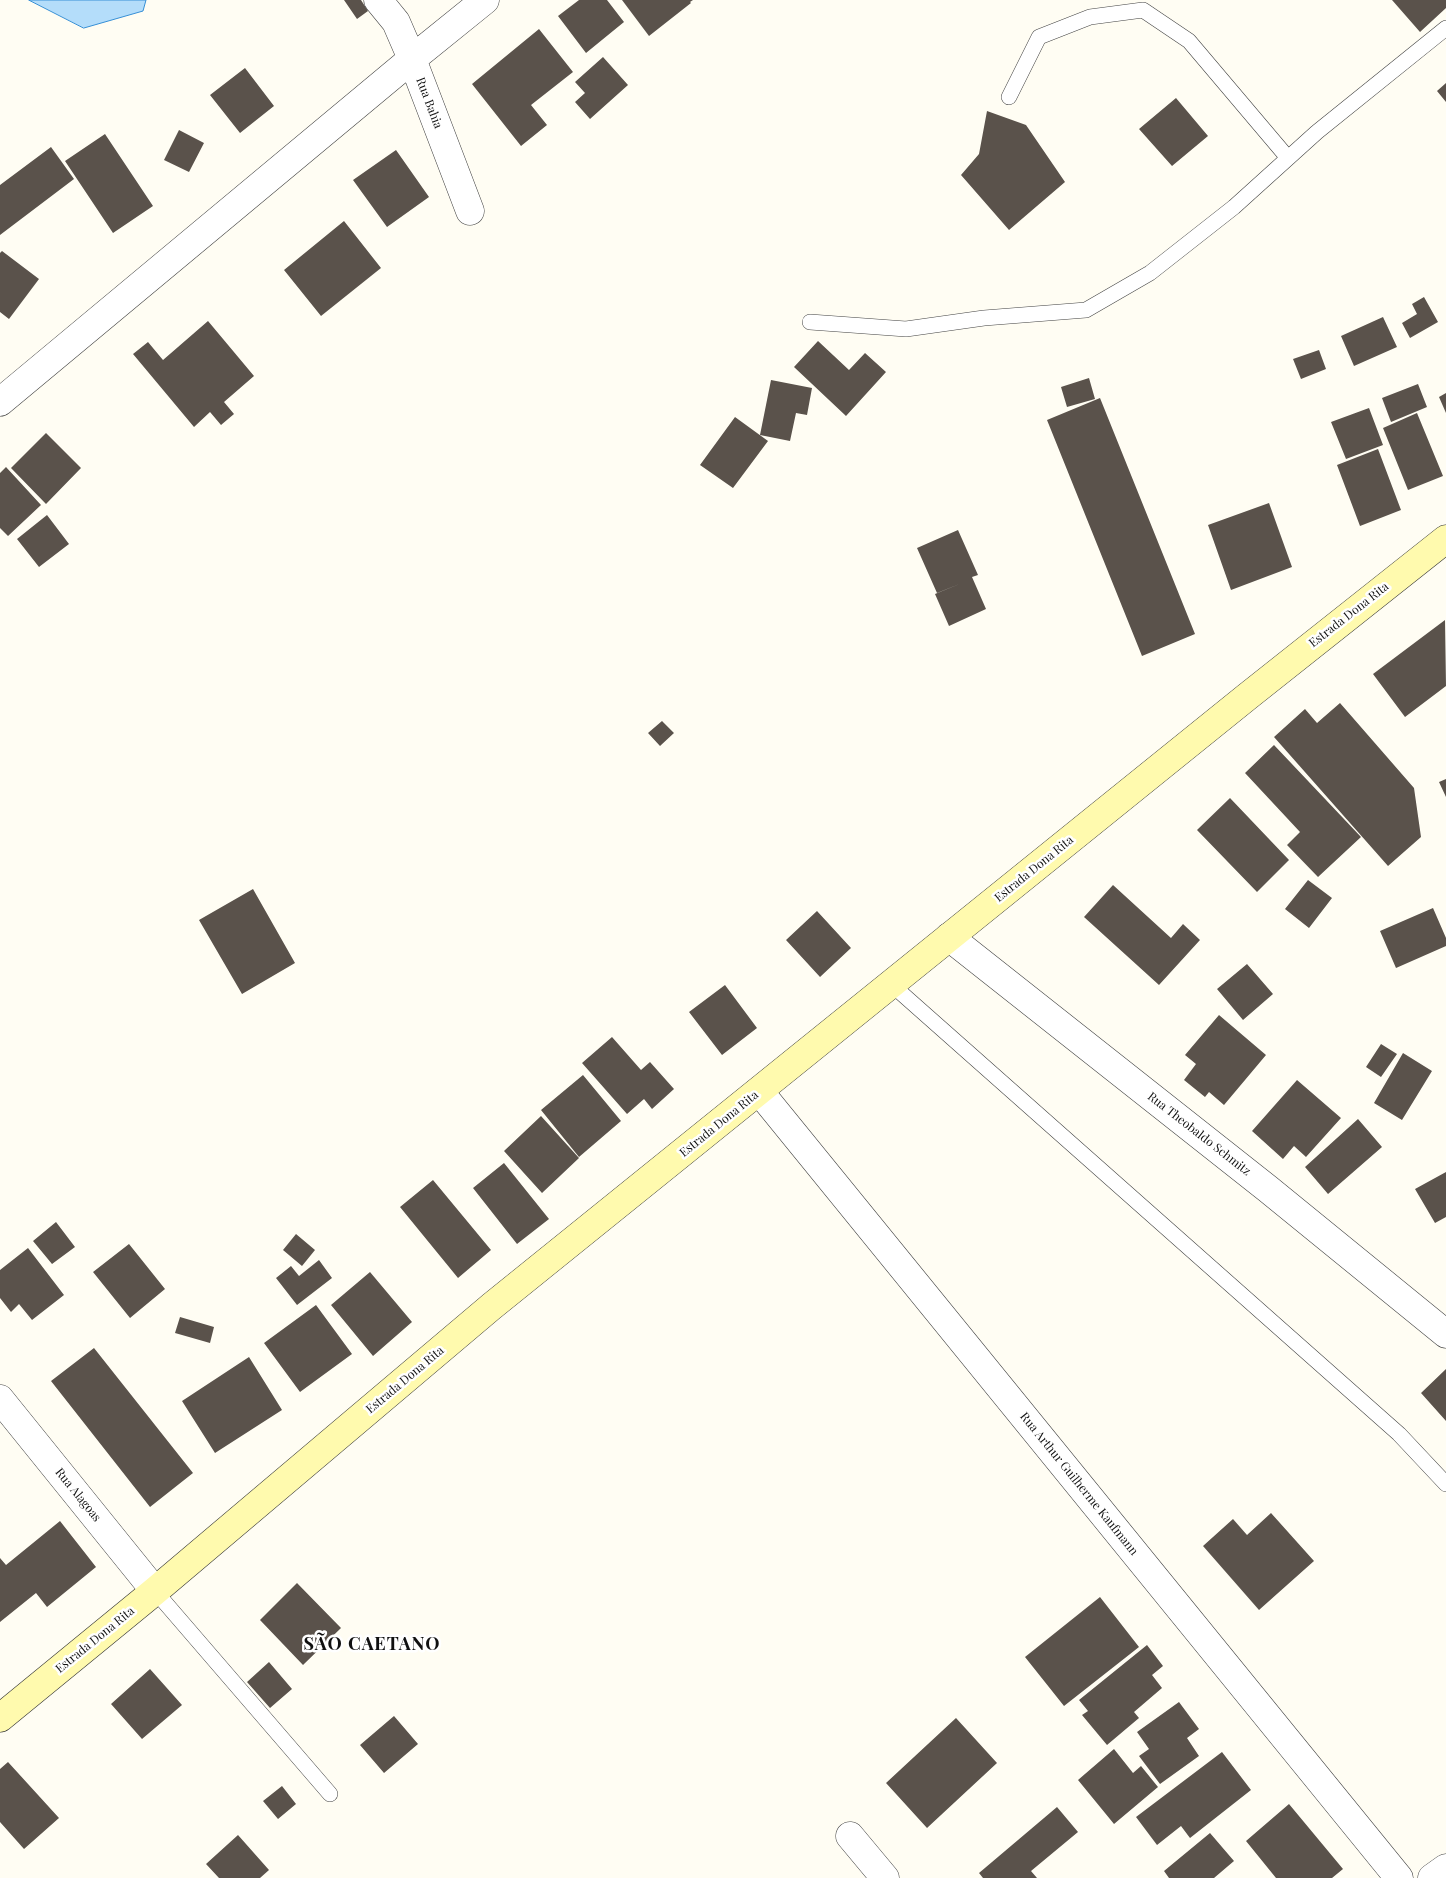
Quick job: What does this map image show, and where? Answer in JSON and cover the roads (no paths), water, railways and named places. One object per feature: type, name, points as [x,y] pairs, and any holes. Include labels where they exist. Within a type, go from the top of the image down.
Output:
[{"type":"main road","name":"Estrada Dona Rita","points":[[0,1718],[155,1591],[492,1306],[1248,696],[1446,539]]},
{"type":"street","name":"Rua Bahia","points":[[378,0],[396,22],[470,212]]},
{"type":"street","points":[[0,402],[485,0]]},
{"type":"street","name":"Rua Theobaldo Schmitz","points":[[950,937],[1268,1189],[1446,1334]]},
{"type":"street","name":"Rua Arthur Guilherme Kaufmann","points":[[759,1091],[1399,1878]]},
{"type":"street","name":"Rua Alagoas","points":[[0,1399],[155,1591]]},
{"type":"street","points":[[850,1836],[884,1878]]},
{"type":"street","points":[[1432,1878],[1446,1868]]},
{"type":"lane","points":[[1008,97],[1038,37],[1090,17],[1143,10],[1189,41],[1288,158]]},
{"type":"lane","points":[[810,322],[906,329],[984,318],[1086,310],[1150,273],[1234,207],[1317,132],[1446,28]]},
{"type":"lane","points":[[891,984],[1399,1434],[1446,1484]]},
{"type":"lane","points":[[155,1591],[330,1794]]},
{"type":"water","points":[[29,0],[146,0],[143,11],[84,28]]},
{"type":"district","name":"SÃO CAETANO","points":[[372,1644]]}]
